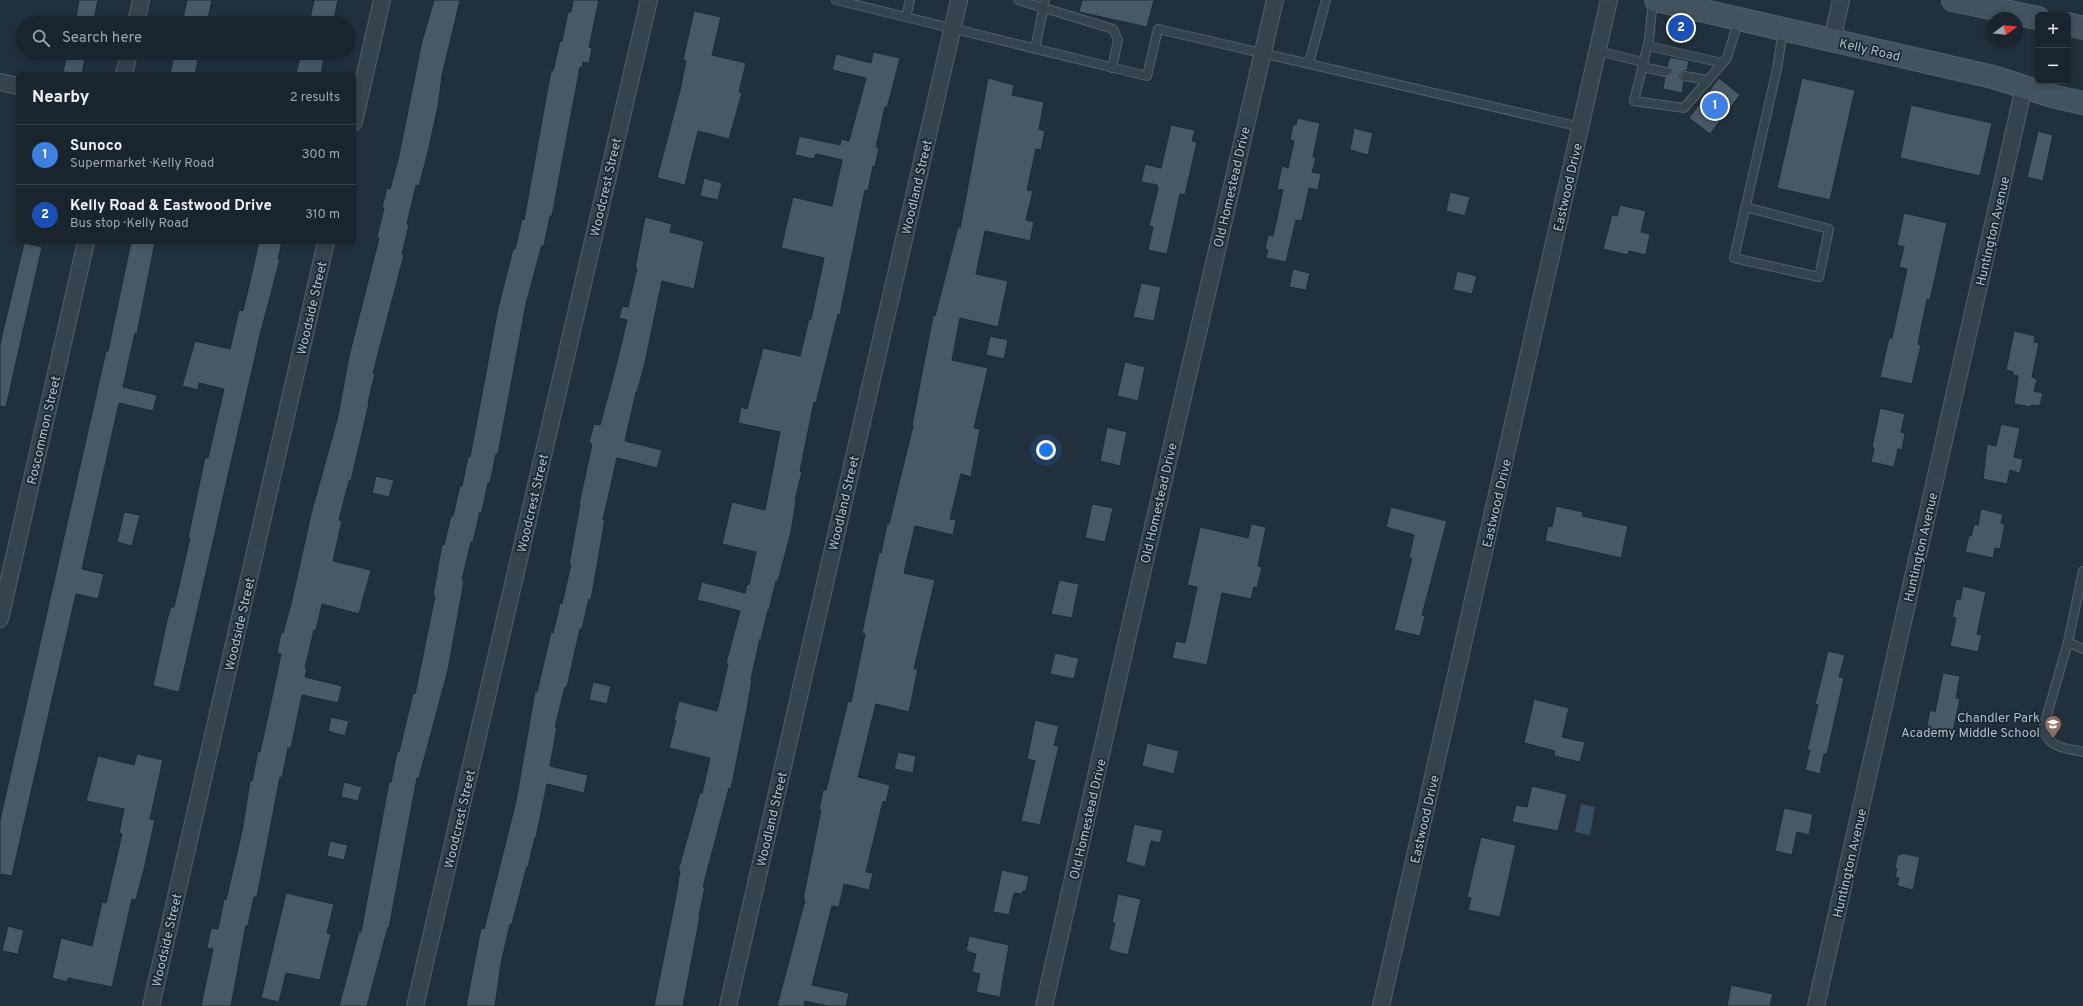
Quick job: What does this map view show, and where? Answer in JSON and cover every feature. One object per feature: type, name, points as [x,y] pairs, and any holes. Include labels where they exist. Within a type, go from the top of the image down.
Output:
[{"type":"street","points":[[138,16],[141,0]]},
{"type":"street","points":[[356,113],[382,0]]},
{"type":"street","name":"Woodcrest Street","points":[[415,1006],[649,0]]},
{"type":"street","name":"Woodland Street","points":[[728,1006],[959,0]]},
{"type":"street","name":"Old Homestead Drive","points":[[1044,1006],[1133,613],[1275,0]]},
{"type":"street","name":"Eastwood Drive","points":[[1382,1006],[1609,0]]},
{"type":"street","name":"Kelly Road","points":[[1656,0],[1706,6],[1739,19],[1993,77],[2083,103]]},
{"type":"street","points":[[1832,40],[1840,0]]},
{"type":"street","points":[[1953,0],[2035,17]]},
{"type":"street","points":[[2071,25],[2083,28]]},
{"type":"street","points":[[124,72],[127,60]]},
{"type":"street","points":[[0,82],[16,86]]},
{"type":"street","name":"Huntington Avenue","points":[[1816,1006],[2024,87]]},
{"type":"street","name":"Roscommon Street","points":[[0,619],[5,574],[86,244]]},
{"type":"street","name":"Woodside Street","points":[[151,1006],[326,244]]},
{"type":"lane","points":[[836,0],[1147,76],[1158,29],[1263,52],[1581,127]]},
{"type":"lane","points":[[906,17],[910,0]]},
{"type":"lane","points":[[1018,0],[1044,4],[1113,28],[1118,40],[1112,68]]},
{"type":"lane","points":[[1309,63],[1326,0]]},
{"type":"lane","points":[[1652,0],[1648,46],[1634,101],[1684,108],[1727,58],[1739,19]]},
{"type":"lane","points":[[1035,49],[1044,4]]},
{"type":"lane","points":[[1745,207],[1829,229],[1819,277],[1734,258],[1745,207],[1777,69],[1783,29]]},
{"type":"lane","points":[[1648,46],[1722,63]]},
{"type":"lane","points":[[1598,50],[1666,72]]},
{"type":"lane","points":[[1685,76],[1707,80]]},
{"type":"lane","points":[[2083,571],[2068,642],[2044,730],[2045,737],[2053,745],[2083,752]]},
{"type":"lane","points":[[2068,642],[2083,649]]},
{"type":"water","points":[[1581,804],[1595,807],[1590,835],[1575,832]]},
{"type":"building","points":[[79,0],[98,0],[95,16],[76,16]]},
{"type":"building","points":[[187,0],[212,0],[209,16],[184,16]]},
{"type":"building","points":[[314,0],[338,0],[335,16],[311,16]]},
{"type":"building","points":[[434,0],[460,0],[442,76],[438,107],[427,156],[419,186],[416,185],[407,224],[409,225],[402,254],[404,255],[373,373],[375,373],[369,403],[351,481],[349,481],[339,520],[342,521],[333,561],[371,570],[359,614],[322,604],[305,668],[307,669],[305,677],[342,686],[338,703],[302,695],[291,748],[288,748],[282,778],[280,777],[257,897],[254,897],[248,926],[246,925],[231,1006],[201,1006],[213,949],[207,948],[211,928],[218,929],[224,899],[226,900],[242,831],[250,781],[252,781],[258,751],[260,752],[281,654],[277,653],[281,633],[283,633],[291,604],[311,514],[338,416],[349,356],[379,238],[377,237],[384,208],[382,207],[387,188],[390,189],[398,160],[422,41]]},
{"type":"building","points":[[573,0],[599,0],[589,47],[592,48],[589,63],[583,62],[582,68],[580,67],[552,216],[550,216],[544,246],[542,245],[526,304],[498,454],[496,454],[490,483],[488,483],[482,512],[480,512],[473,542],[471,542],[462,580],[464,581],[448,670],[419,778],[417,778],[389,928],[388,927],[367,1006],[339,1006],[359,931],[361,932],[389,782],[391,782],[397,752],[399,752],[413,693],[415,694],[435,596],[433,595],[442,544],[444,545],[460,486],[462,486],[468,457],[470,457],[498,308],[513,249],[515,249],[522,219],[524,220],[551,70],[553,71],[560,41],[562,41],[568,12],[571,12]]},
{"type":"building","points":[[1082,0],[1154,0],[1147,27],[1079,12]]},
{"type":"building","points":[[694,11],[721,17],[712,55],[746,63],[739,92],[742,93],[729,139],[698,131],[685,185],[657,178],[680,90],[686,61],[683,60]]},
{"type":"building","points":[[873,52],[900,58],[887,108],[885,107],[876,147],[879,147],[875,167],[873,166],[868,191],[865,190],[840,315],[838,314],[816,403],[814,402],[800,471],[802,472],[795,500],[791,532],[778,581],[776,581],[761,640],[760,639],[751,679],[747,709],[731,789],[729,788],[703,887],[705,887],[683,1006],[654,1006],[675,901],[680,871],[678,871],[700,793],[702,793],[710,758],[669,748],[676,720],[674,720],[679,701],[717,711],[728,664],[726,663],[740,611],[697,600],[702,582],[745,593],[747,584],[749,585],[756,552],[722,544],[732,502],[765,510],[780,432],[738,423],[741,407],[747,409],[763,348],[800,356],[809,319],[811,319],[824,258],[781,248],[793,197],[832,206],[842,160],[816,154],[814,159],[795,155],[799,136],[840,145],[841,139],[849,141],[866,78],[832,70],[836,54],[871,63]]},
{"type":"building","points":[[1670,57],[1689,61],[1687,71],[1683,71],[1680,75],[1680,78],[1684,81],[1682,93],[1663,89],[1665,77],[1671,73],[1671,70],[1667,67]]},
{"type":"building","points":[[66,60],[85,60],[82,72],[63,72]]},
{"type":"building","points":[[173,60],[198,60],[195,72],[170,72]]},
{"type":"building","points":[[299,60],[324,60],[321,72],[296,72]]},
{"type":"building","points":[[988,78],[1014,85],[1012,95],[1044,102],[1039,129],[1045,131],[1041,150],[1036,149],[1027,190],[1033,191],[1026,220],[1034,222],[1030,241],[985,231],[976,274],[1008,281],[998,327],[960,318],[952,360],[988,368],[974,428],[980,429],[971,477],[961,474],[950,519],[956,520],[953,535],[915,526],[904,573],[935,580],[914,669],[918,669],[909,712],[876,704],[858,777],[890,785],[886,802],[883,801],[866,872],[873,873],[869,890],[844,884],[839,907],[832,906],[812,985],[849,993],[846,1006],[828,1006],[805,1001],[804,1006],[777,1006],[805,900],[803,899],[821,810],[819,810],[823,790],[826,790],[848,701],[851,702],[865,634],[862,633],[879,552],[881,553],[887,524],[889,524],[913,426],[933,316],[935,316],[958,227],[960,228]]},
{"type":"building","points":[[1719,78],[1740,95],[1710,134],[1689,118]]},
{"type":"building","points":[[1802,78],[1855,90],[1830,200],[1777,188]]},
{"type":"building","points":[[1911,105],[1992,123],[1980,176],[1900,158]]},
{"type":"building","points":[[1297,118],[1320,123],[1313,157],[1316,158],[1312,172],[1321,174],[1318,190],[1309,188],[1302,221],[1296,220],[1286,262],[1266,258],[1268,250],[1265,249],[1268,235],[1273,236],[1283,190],[1277,189],[1282,166],[1288,168],[1294,141],[1290,140],[1293,124],[1296,125]]},
{"type":"building","points":[[1171,125],[1195,130],[1192,141],[1197,142],[1185,195],[1180,194],[1167,254],[1148,250],[1153,227],[1149,226],[1158,188],[1157,185],[1141,182],[1145,164],[1161,168]]},
{"type":"building","points":[[1354,128],[1373,133],[1368,155],[1350,150]]},
{"type":"building","points":[[2038,131],[2053,135],[2043,181],[2027,177]]},
{"type":"building","points":[[704,178],[722,183],[718,200],[700,196]]},
{"type":"building","points":[[1450,192],[1470,197],[1465,216],[1446,211]]},
{"type":"building","points":[[1620,205],[1646,211],[1641,232],[1650,234],[1646,255],[1629,251],[1628,255],[1603,249],[1612,215],[1617,216]]},
{"type":"building","points":[[1904,213],[1947,223],[1930,300],[1927,299],[1918,344],[1921,345],[1912,384],[1880,377],[1889,338],[1892,338],[1907,269],[1899,267],[1904,247],[1897,245]]},
{"type":"building","points":[[645,217],[672,224],[670,232],[704,241],[694,289],[662,281],[645,363],[636,392],[625,441],[662,450],[657,468],[617,458],[603,520],[605,520],[591,600],[589,599],[582,629],[580,629],[567,687],[565,687],[555,727],[557,727],[550,766],[588,775],[584,793],[547,784],[536,838],[535,837],[512,924],[510,924],[501,964],[495,1006],[466,1006],[481,928],[484,929],[516,801],[535,691],[537,692],[551,632],[553,633],[560,603],[562,604],[571,564],[569,564],[579,504],[592,444],[589,443],[594,424],[600,425],[627,320],[619,318],[622,306],[628,307],[637,268],[635,268]]},
{"type":"building","points":[[24,244],[42,247],[6,407],[0,406],[0,344]]},
{"type":"building","points":[[131,244],[155,244],[137,334],[135,333],[123,387],[157,395],[153,411],[119,403],[82,569],[104,574],[98,599],[76,594],[12,876],[0,874],[0,820],[106,351],[108,351]]},
{"type":"building","points":[[259,244],[282,244],[278,259],[280,259],[260,335],[179,692],[153,686],[167,620],[171,607],[174,607],[190,538],[188,538],[205,457],[208,458],[224,389],[199,383],[198,390],[182,386],[195,341],[230,349],[239,310],[243,311]]},
{"type":"building","points":[[1293,269],[1310,273],[1306,290],[1289,287]]},
{"type":"building","points":[[1457,271],[1477,276],[1472,294],[1453,290]]},
{"type":"building","points":[[1141,283],[1161,287],[1154,321],[1133,317]]},
{"type":"building","points":[[2014,331],[2035,336],[2034,342],[2039,343],[2032,377],[2037,379],[2034,391],[2043,393],[2040,406],[2031,405],[2031,407],[2014,404],[2018,376],[2013,375],[2013,372],[2006,370]]},
{"type":"building","points":[[990,336],[1008,340],[1004,359],[986,355]]},
{"type":"building","points":[[1125,362],[1145,367],[1138,401],[1117,396]]},
{"type":"building","points":[[1880,408],[1905,414],[1901,432],[1905,433],[1902,450],[1898,449],[1894,467],[1871,462],[1874,448],[1872,447]]},
{"type":"building","points":[[2001,424],[2020,428],[2014,457],[2023,459],[2020,473],[2010,470],[2007,484],[1983,479],[1987,444],[1996,446]]},
{"type":"building","points":[[1107,427],[1127,432],[1120,466],[1100,461]]},
{"type":"building","points":[[376,476],[394,480],[389,497],[372,493]]},
{"type":"building","points":[[1092,504],[1113,508],[1105,542],[1085,538]]},
{"type":"building","points":[[1556,506],[1583,512],[1582,516],[1628,526],[1621,558],[1545,541],[1548,526],[1552,527]]},
{"type":"building","points":[[1391,507],[1447,521],[1422,615],[1425,616],[1420,636],[1394,630],[1412,558],[1409,558],[1414,535],[1386,527]]},
{"type":"building","points":[[1981,509],[2003,514],[2001,523],[2005,525],[2000,549],[1995,548],[1993,558],[1965,552],[1969,535],[1971,536],[1974,524],[1978,525]]},
{"type":"building","points":[[124,512],[140,515],[132,546],[117,542]]},
{"type":"building","points":[[1251,524],[1266,527],[1258,566],[1262,567],[1257,588],[1254,587],[1251,599],[1222,593],[1207,665],[1172,658],[1176,641],[1185,643],[1197,587],[1187,585],[1200,527],[1248,538]]},
{"type":"building","points":[[1059,580],[1079,584],[1072,618],[1051,614]]},
{"type":"building","points":[[1963,586],[1986,592],[1977,634],[1982,635],[1978,652],[1950,646],[1956,618],[1952,617],[1956,599],[1960,600]]},
{"type":"building","points":[[1828,651],[1845,655],[1839,677],[1844,678],[1827,754],[1824,754],[1820,774],[1805,770],[1810,750],[1807,750],[1818,705],[1815,704]]},
{"type":"building","points":[[1055,653],[1079,658],[1074,679],[1050,674]]},
{"type":"building","points":[[1943,673],[1960,676],[1956,698],[1960,699],[1952,736],[1926,730],[1930,710],[1935,712]]},
{"type":"building","points":[[593,682],[611,686],[607,704],[589,700]]},
{"type":"building","points":[[1534,699],[1569,708],[1562,737],[1585,742],[1580,762],[1554,756],[1555,751],[1524,743]]},
{"type":"building","points":[[331,717],[349,721],[345,736],[328,731]]},
{"type":"building","points":[[1035,720],[1059,726],[1054,745],[1059,746],[1040,825],[1021,821],[1035,761],[1027,759]]},
{"type":"building","points":[[1147,743],[1179,751],[1174,774],[1142,766]]},
{"type":"building","points":[[898,752],[916,756],[913,773],[894,769]]},
{"type":"building","points":[[137,754],[163,760],[150,819],[155,820],[145,865],[136,900],[132,899],[112,987],[68,978],[67,982],[52,978],[61,938],[92,946],[102,902],[106,903],[122,834],[119,833],[124,809],[86,801],[98,756],[134,765]]},
{"type":"building","points":[[344,782],[362,787],[358,801],[341,797]]},
{"type":"building","points":[[1532,786],[1567,794],[1558,831],[1512,822],[1516,805],[1527,807]]},
{"type":"building","points":[[1784,808],[1813,814],[1809,835],[1797,832],[1792,855],[1775,851]]},
{"type":"building","points":[[1134,824],[1163,830],[1160,843],[1151,841],[1145,867],[1126,862]]},
{"type":"building","points":[[1481,837],[1516,845],[1500,917],[1468,910],[1471,898],[1467,897]]},
{"type":"building","points":[[330,841],[348,845],[344,860],[327,856]]},
{"type":"building","points":[[1901,853],[1920,857],[1913,890],[1897,886],[1899,878],[1895,877],[1897,869],[1895,868],[1898,854],[1901,855]]},
{"type":"building","points":[[1002,870],[1029,876],[1026,891],[1023,891],[1022,894],[1014,893],[1009,915],[993,912]]},
{"type":"building","points":[[286,893],[334,904],[327,933],[331,934],[320,980],[286,973],[279,1002],[261,998]]},
{"type":"building","points":[[1118,894],[1141,899],[1128,955],[1109,950],[1115,923],[1112,922]]},
{"type":"building","points":[[8,926],[24,930],[18,954],[2,951]]},
{"type":"building","points":[[969,936],[1009,945],[1000,997],[976,992],[980,974],[972,972],[976,954],[966,951]]},
{"type":"building","points":[[1731,985],[1773,994],[1770,1006],[1727,1006]]},
{"type":"place","name":"Kelly Road & Eastwood Drive","points":[[1681,28]]},
{"type":"place","name":"Sunoco","points":[[1715,106]]},
{"type":"place","name":"Chandler Park Academy Middle School","points":[[2053,739]]}]
